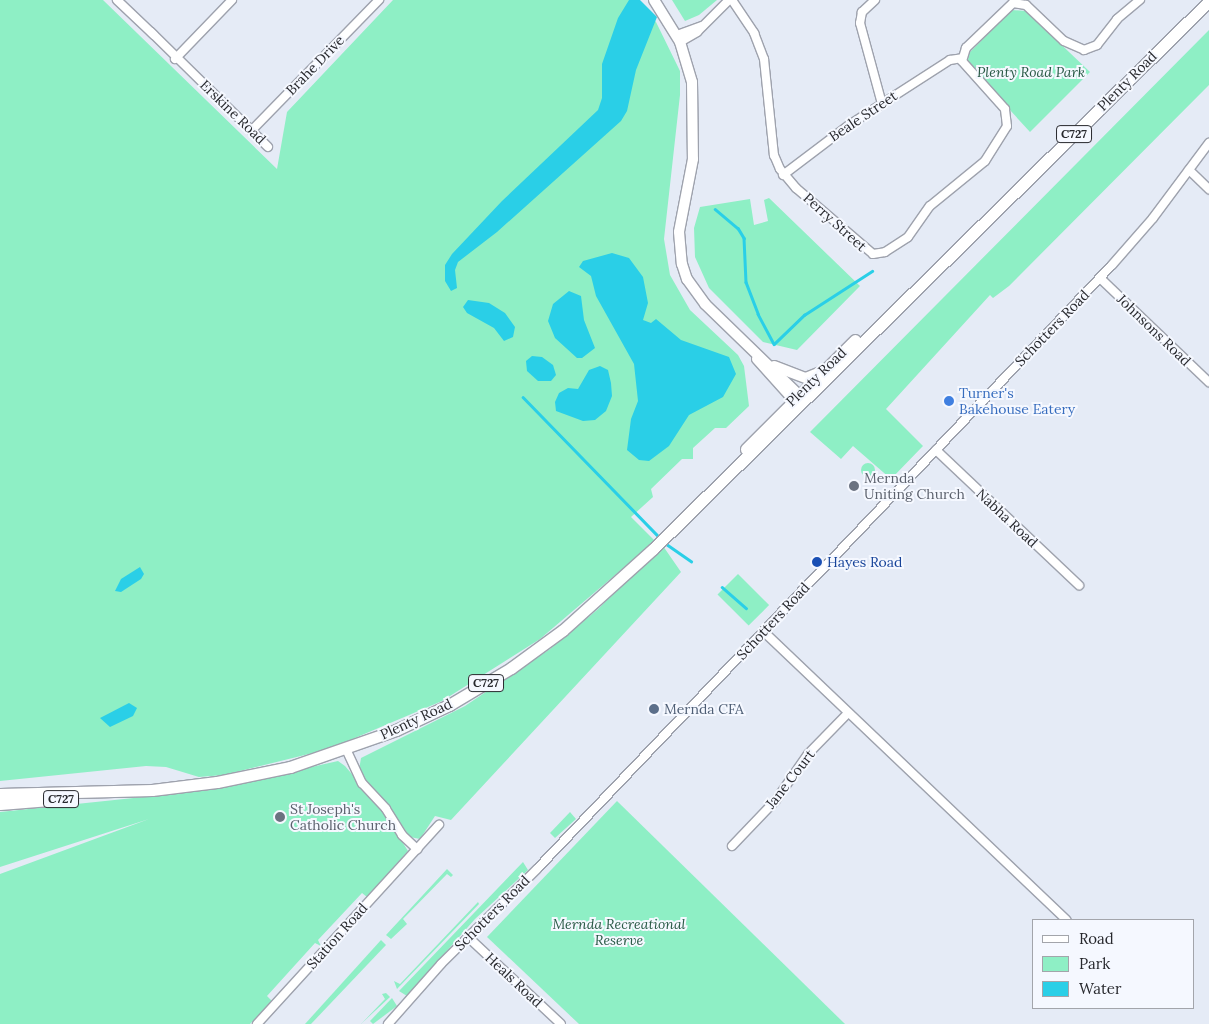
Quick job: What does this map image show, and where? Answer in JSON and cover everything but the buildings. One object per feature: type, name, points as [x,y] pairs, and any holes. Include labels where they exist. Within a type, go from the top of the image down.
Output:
[{"type":"main road","name":"Plenty Road","points":[[0,804],[224,780],[296,765],[346,750],[449,705],[511,668],[563,630],[653,549],[799,400],[1209,1]]},
{"type":"main road","name":"Plenty Road","points":[[799,400],[822,371],[937,267]]},
{"type":"main road","name":"Plenty Road","points":[[0,794],[121,791]]},
{"type":"street","name":"Erskine Road","points":[[117,0],[268,147]]},
{"type":"street","points":[[176,57],[232,0]]},
{"type":"street","name":"Brahe Drive","points":[[252,130],[379,0]]},
{"type":"street","points":[[654,0],[679,39],[692,82],[695,113],[692,174],[679,232],[682,264],[700,298],[799,400]]},
{"type":"street","points":[[679,39],[704,25],[729,0]]},
{"type":"street","name":"Perry Street","points":[[729,0],[745,19],[764,59],[774,155],[783,175],[869,252],[878,254],[895,247],[908,237],[936,201],[980,165],[1007,126],[1005,109],[962,60]]},
{"type":"street","points":[[875,0],[860,15],[860,27],[882,104]]},
{"type":"street","points":[[962,60],[966,48],[1009,5],[1019,1],[1064,41],[1084,50],[1098,45],[1117,19],[1140,0]]},
{"type":"street","name":"Beale Street","points":[[783,175],[882,104],[946,62],[962,60]]},
{"type":"street","name":"Schotters Road","points":[[388,1024],[468,936],[763,632],[1100,278],[1133,242],[1209,143]]},
{"type":"street","points":[[1189,170],[1209,189]]},
{"type":"street","name":"Johnsons Road","points":[[1100,278],[1209,382]]},
{"type":"street","points":[[754,354],[769,364],[806,378],[822,371]]},
{"type":"street","points":[[769,364],[799,400]]},
{"type":"street","name":"Nabha Road","points":[[936,450],[1079,585]]},
{"type":"street","points":[[763,632],[1015,868],[1065,919]]},
{"type":"street","name":"Jane Court","points":[[732,846],[776,800],[808,754],[848,713]]},
{"type":"street","points":[[346,750],[358,778],[386,809],[402,835],[418,849]]},
{"type":"street","name":"Station Road","points":[[257,1024],[439,826]]},
{"type":"street","name":"Heals Road","points":[[468,936],[560,1024]]},
{"type":"green space","points":[[0,0],[103,0],[277,169],[287,112],[393,0],[636,0],[656,22],[680,71],[680,95],[664,239],[670,275],[690,310],[738,355],[744,366],[749,406],[726,428],[715,428],[693,448],[693,459],[682,459],[651,489],[653,497],[631,517],[655,541],[540,639],[442,701],[329,749],[224,775],[199,777],[166,767],[146,766],[0,781]]},
{"type":"green space","points":[[672,0],[717,0],[699,15],[685,21]]},
{"type":"green space","name":"Plenty Road Park","points":[[1012,10],[1026,11],[1090,72],[1030,132],[967,63],[970,52]]},
{"type":"green space","points":[[1209,30],[1209,85],[1009,286],[993,298],[990,295],[886,409],[923,446],[891,479],[853,446],[841,459],[810,432]]},
{"type":"green space","points":[[769,198],[860,286],[797,350],[763,342],[709,288],[695,257],[694,228],[700,207],[750,199],[754,225],[768,221],[764,200]]},
{"type":"green space","points":[[868,463],[873,465],[875,470],[873,475],[868,477],[863,475],[861,470],[863,465]]},
{"type":"green space","points":[[663,546],[681,572],[451,820],[435,816],[420,839],[410,837],[390,808],[365,781],[359,770],[361,758],[465,706],[550,649],[597,610]]},
{"type":"green space","points":[[738,574],[769,605],[749,626],[717,595]]},
{"type":"green space","points":[[338,761],[345,766],[380,807],[408,851],[367,897],[362,893],[318,940],[321,946],[315,943],[267,996],[272,1001],[250,1024],[0,1024],[0,874],[149,819],[0,867],[0,812],[210,790]]},
{"type":"green space","name":"Mernda Recreational Reserve","points":[[617,801],[845,1024],[579,1024],[487,937]]},
{"type":"green space","points":[[570,812],[576,819],[555,838],[550,833]]},
{"type":"green space","points":[[523,862],[528,870],[475,919],[407,996],[399,991]]},
{"type":"green space","points":[[447,869],[453,875],[451,877],[447,874],[403,919],[407,924],[391,939],[386,935]]},
{"type":"green space","points":[[478,902],[479,904],[397,989],[394,981],[400,984]]},
{"type":"green space","points":[[381,940],[386,945],[311,1024],[305,1024]]},
{"type":"green space","points":[[386,993],[390,997],[361,1024],[385,999],[382,994]]},
{"type":"green space","points":[[392,998],[397,1006],[373,1024],[370,1021]]},
{"type":"water","points":[[629,0],[640,0],[657,17],[636,70],[627,111],[621,121],[497,232],[458,262],[455,270],[457,288],[451,291],[445,281],[445,265],[452,254],[502,201],[598,110],[602,98],[602,64],[618,18]]},
{"type":"water","points":[[612,253],[629,258],[643,277],[648,303],[643,320],[651,323],[656,319],[681,340],[729,357],[736,374],[723,397],[689,415],[669,446],[649,461],[639,460],[627,450],[631,419],[638,401],[634,364],[596,296],[591,276],[579,267],[583,261]]},
{"type":"water","points":[[569,291],[581,296],[584,320],[595,348],[582,358],[577,358],[555,338],[548,321],[553,304]]},
{"type":"water","points":[[468,300],[489,303],[505,313],[515,327],[513,337],[504,341],[494,328],[467,313],[463,307]]},
{"type":"water","points":[[532,356],[542,357],[553,365],[556,375],[551,381],[538,381],[527,371],[526,361]]},
{"type":"water","points":[[600,366],[608,370],[611,383],[612,396],[606,411],[595,420],[583,421],[556,411],[555,402],[559,393],[568,388],[578,389],[589,370]]},
{"type":"water","points":[[140,567],[144,574],[141,579],[121,592],[115,591],[121,579]]},
{"type":"water","points":[[129,703],[137,708],[133,716],[110,727],[100,718]]},
{"type":"waterway","points":[[715,209],[738,228],[744,238],[746,282],[758,314],[774,344],[804,315],[872,271]]},
{"type":"waterway","points":[[523,397],[659,537]]},
{"type":"waterway","points":[[665,543],[691,561]]},
{"type":"waterway","points":[[722,587],[746,608]]},
{"type":"place","name":"Turner's Bakehouse Eatery","points":[[949,401]]},
{"type":"place","name":"Mernda Uniting Church","points":[[854,486]]},
{"type":"place","name":"Hayes Road","points":[[817,562]]},
{"type":"place","name":"Mernda CFA","points":[[654,709]]},
{"type":"place","name":"St Joseph's Catholic Church","points":[[280,817]]}]
